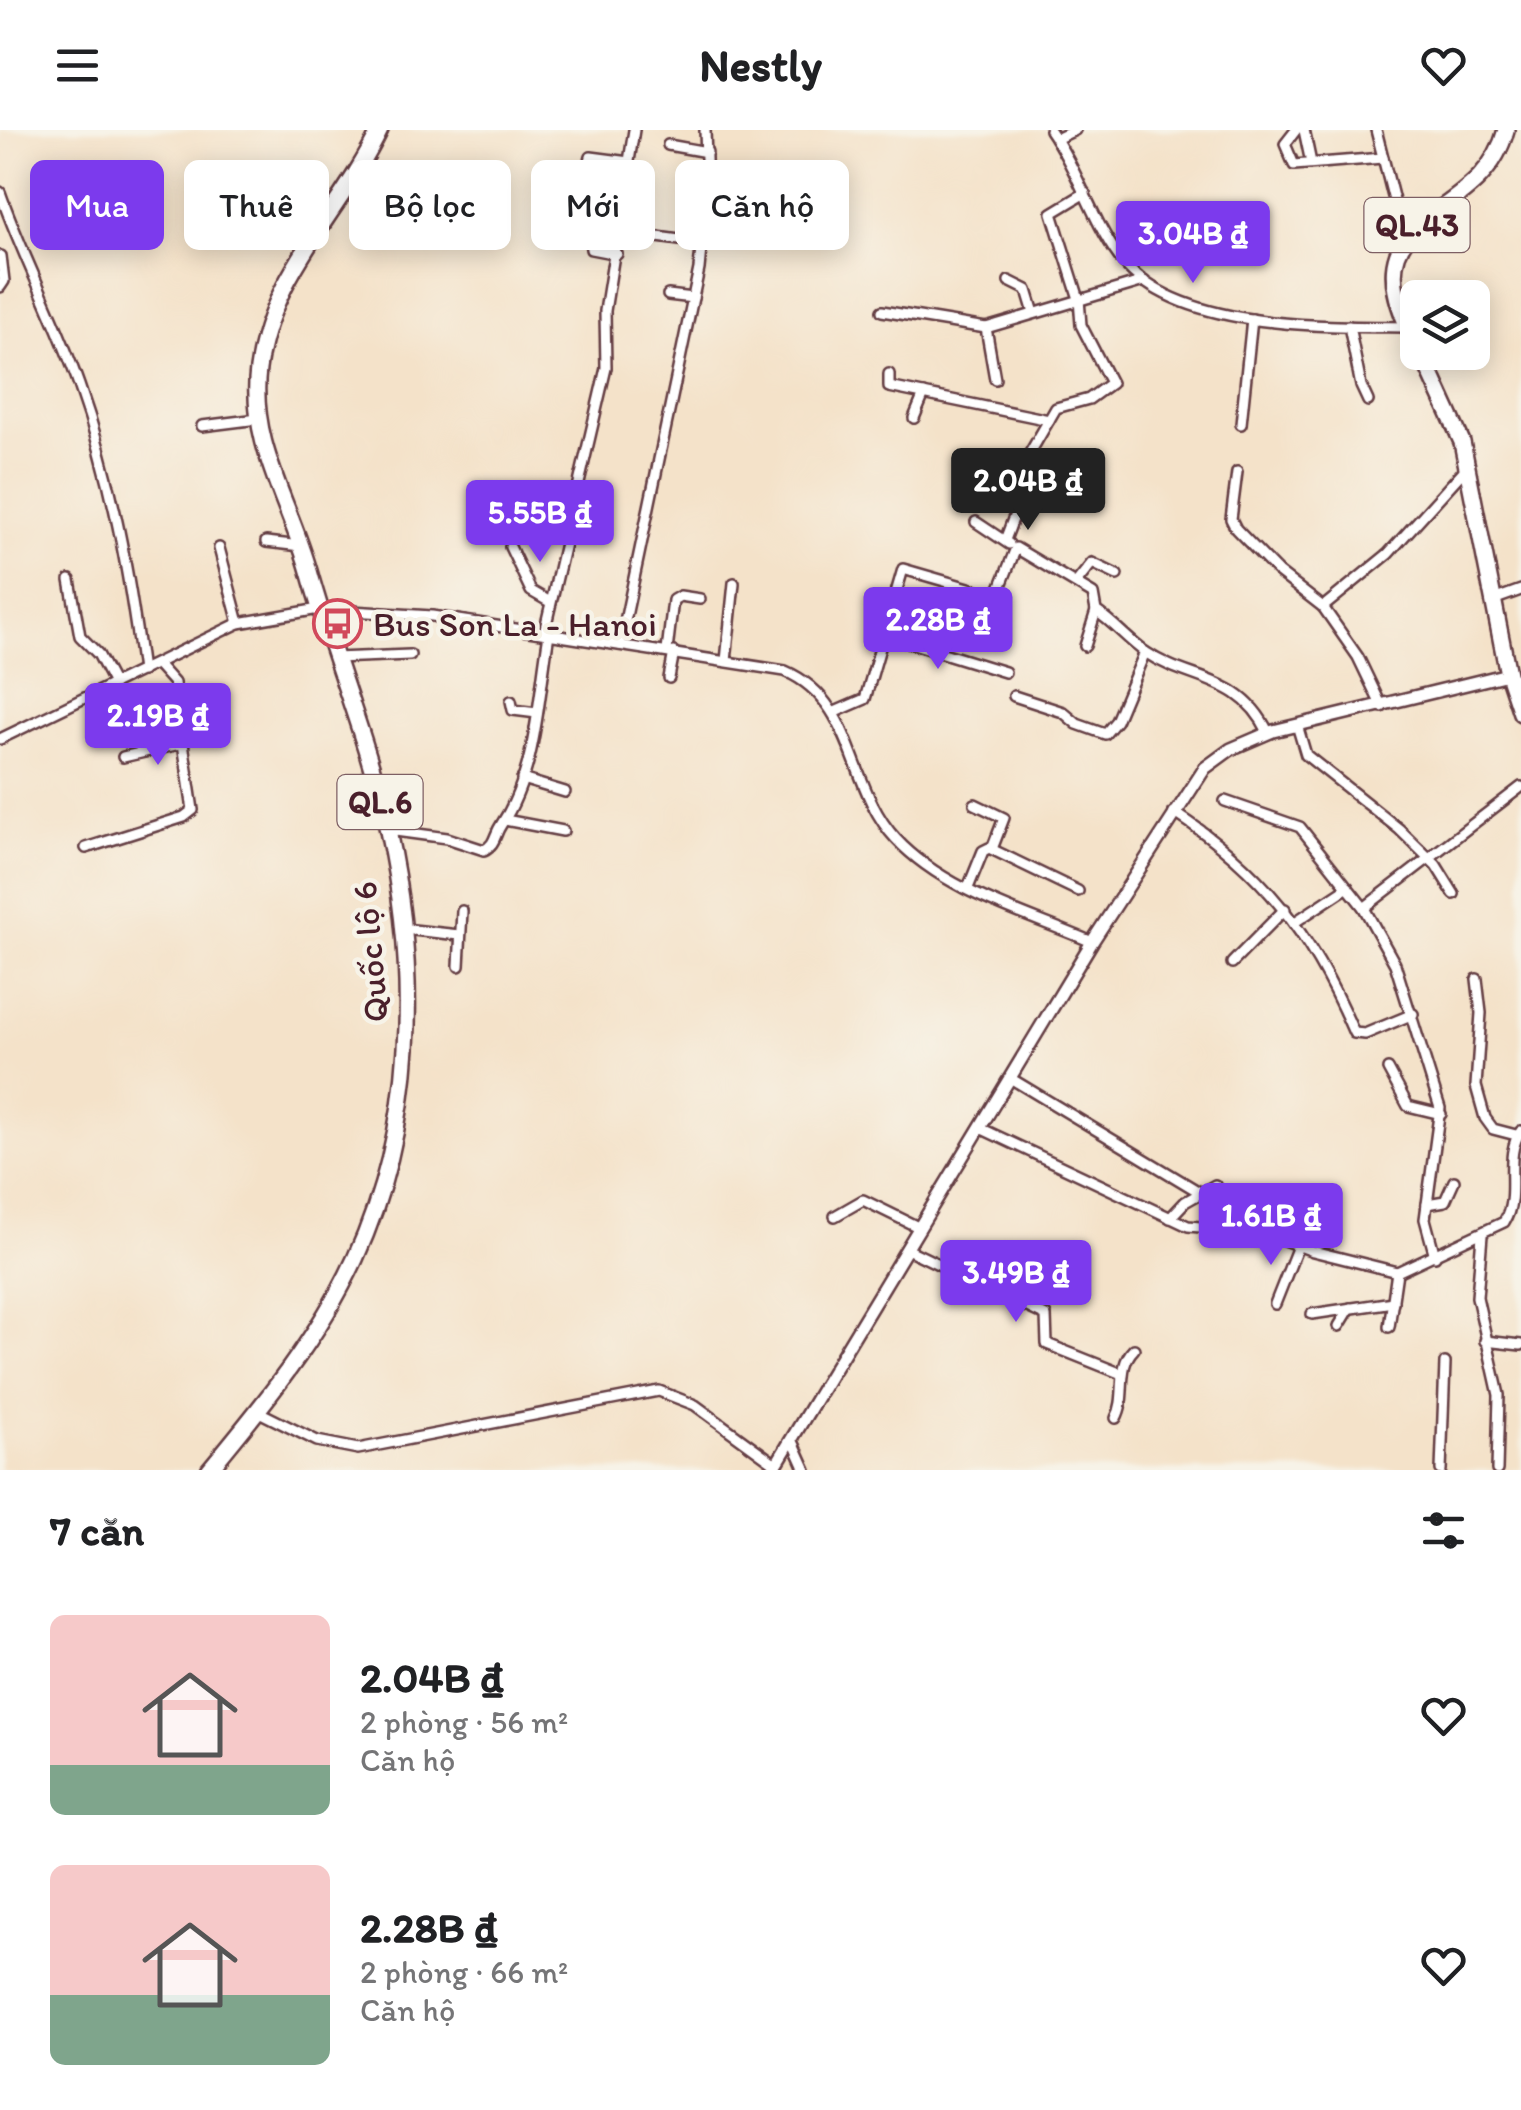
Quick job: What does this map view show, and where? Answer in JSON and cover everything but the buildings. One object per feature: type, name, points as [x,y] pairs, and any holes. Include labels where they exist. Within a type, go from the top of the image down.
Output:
[{"type":"main road","name":"Quốc lộ 6","points":[[209,1470],[257,1412],[337,1293],[379,1194],[402,1091],[408,1012],[404,929],[388,830],[301,546],[263,452],[258,419],[258,369],[274,304],[380,130]]},
{"type":"main road","name":"QL.43","points":[[1400,304],[1394,284],[1396,255],[1404,240],[1484,173],[1506,130]]},
{"type":"main road","name":"QL.43","points":[[1430,370],[1447,403],[1468,465],[1493,600],[1521,713]]},
{"type":"street","points":[[629,160],[634,130]]},
{"type":"street","points":[[705,130],[706,160]]},
{"type":"street","points":[[1074,130],[1053,135],[1108,240],[1144,281],[1210,313],[1400,327]]},
{"type":"street","points":[[1296,130],[1286,142],[1289,162],[1383,158]]},
{"type":"street","points":[[1304,130],[1311,163]]},
{"type":"street","points":[[1376,130],[1404,240]]},
{"type":"street","points":[[668,145],[706,152]]},
{"type":"street","points":[[590,160],[591,157],[614,160]]},
{"type":"street","points":[[0,192],[3,210],[62,339],[99,448],[125,554],[142,671]]},
{"type":"street","points":[[1004,540],[1018,506],[1020,470],[1058,405],[1089,399],[1111,383],[1082,325],[1079,299],[1052,214],[1085,193]]},
{"type":"street","points":[[0,286],[4,281],[1,256],[21,248]]},
{"type":"street","points":[[592,250],[616,254]]},
{"type":"street","points":[[388,830],[447,838],[484,850],[492,845],[514,808],[537,714],[550,602],[606,368],[605,311],[617,250]]},
{"type":"street","points":[[620,645],[701,250]]},
{"type":"street","points":[[1117,286],[1129,268]]},
{"type":"street","points":[[1010,281],[1027,290],[1034,313]]},
{"type":"street","points":[[882,311],[986,328],[1144,281]]},
{"type":"street","points":[[668,295],[693,298]]},
{"type":"street","points":[[1241,424],[1252,319]]},
{"type":"street","points":[[1349,326],[1361,386],[1368,401]]},
{"type":"street","points":[[986,328],[996,380]]},
{"type":"street","points":[[889,374],[890,388],[1049,420]]},
{"type":"street","points":[[914,418],[924,394]]},
{"type":"street","points":[[202,426],[258,419]]},
{"type":"street","points":[[1323,607],[1388,554],[1468,465]]},
{"type":"street","points":[[1237,472],[1231,519],[1236,529],[1278,572],[1323,607],[1358,657],[1382,707]]},
{"type":"street","points":[[978,493],[1018,506]]},
{"type":"street","points":[[976,522],[1093,594],[1096,612],[1085,646]]},
{"type":"street","points":[[534,524],[566,535]]},
{"type":"street","points":[[266,542],[301,546]]},
{"type":"street","points":[[510,547],[529,588],[550,602]]},
{"type":"street","points":[[218,548],[239,623]]},
{"type":"street","points":[[835,712],[866,699],[881,634],[903,570],[993,595],[998,592],[1016,548]]},
{"type":"street","points":[[1076,582],[1092,563],[1117,575]]},
{"type":"street","points":[[70,580],[80,636],[96,650],[114,684]]},
{"type":"street","points":[[726,660],[734,583]]},
{"type":"street","points":[[1493,600],[1521,590]]},
{"type":"street","points":[[669,678],[673,600],[680,596],[700,599]]},
{"type":"street","points":[[0,739],[239,623],[318,609],[432,616],[726,660],[798,676],[816,688],[835,712],[862,785],[885,828],[916,858],[968,888],[1092,942]]},
{"type":"street","points":[[1096,612],[1144,652],[1219,682],[1255,710],[1268,732]]},
{"type":"street","points":[[881,634],[1005,672]]},
{"type":"street","points":[[1014,696],[1064,712],[1077,724],[1105,734],[1116,721],[1144,652]]},
{"type":"street","points":[[334,658],[410,656]]},
{"type":"street","points":[[86,848],[191,812],[195,801],[172,678],[156,664]]},
{"type":"street","points":[[257,1412],[317,1441],[358,1448],[659,1391],[694,1405],[775,1467],[1092,942],[1174,812],[1217,758],[1268,732],[1514,684]]},
{"type":"street","points":[[511,701],[513,710],[537,714]]},
{"type":"street","points":[[1297,725],[1301,746],[1313,763],[1381,813],[1430,858],[1454,894]]},
{"type":"street","points":[[123,757],[184,743]]},
{"type":"street","points":[[522,779],[565,792]]},
{"type":"street","points":[[1364,908],[1521,787]]},
{"type":"street","points":[[1225,801],[1286,818],[1300,827],[1364,908],[1395,964],[1414,1014],[1441,1114],[1424,1230],[1435,1256]]},
{"type":"street","points":[[976,804],[1004,818],[992,849]]},
{"type":"street","points":[[1174,812],[1245,864],[1285,908],[1330,977],[1354,1032],[1365,1034],[1414,1014]]},
{"type":"street","points":[[505,820],[564,831]]},
{"type":"street","points":[[968,888],[983,851],[992,849],[1078,891]]},
{"type":"street","points":[[1295,922],[1348,887]]},
{"type":"street","points":[[1232,963],[1285,908]]},
{"type":"street","points":[[459,966],[462,911]]},
{"type":"street","points":[[404,929],[460,936]]},
{"type":"street","points":[[980,1128],[1198,1230],[1262,1232],[1298,1246],[1397,1272],[1482,1235],[1504,1222],[1513,1209],[1519,1133],[1493,1129],[1478,1098],[1477,979]]},
{"type":"street","points":[[1388,1069],[1408,1106],[1441,1114]]},
{"type":"street","points":[[1010,1078],[1201,1193]]},
{"type":"street","points":[[1427,1204],[1445,1200],[1454,1180]]},
{"type":"street","points":[[1170,1218],[1215,1185]]},
{"type":"street","points":[[835,1216],[863,1200],[920,1228]]},
{"type":"street","points":[[1482,1235],[1478,1297],[1500,1414],[1497,1470]]},
{"type":"street","points":[[1276,1304],[1298,1246]]},
{"type":"street","points":[[906,1250],[1046,1316],[1047,1344],[1122,1374]]},
{"type":"street","points":[[1389,1328],[1397,1272]]},
{"type":"street","points":[[1312,1314],[1393,1302]]},
{"type":"street","points":[[1339,1326],[1350,1308]]},
{"type":"street","points":[[1485,1341],[1521,1345]]},
{"type":"street","points":[[1116,1418],[1122,1374],[1134,1349]]},
{"type":"street","points":[[1441,1470],[1445,1363]]},
{"type":"street","points":[[792,1439],[806,1470]]},
{"type":"place","name":"Bus Son La - Hanoi","points":[[338,624]]}]
